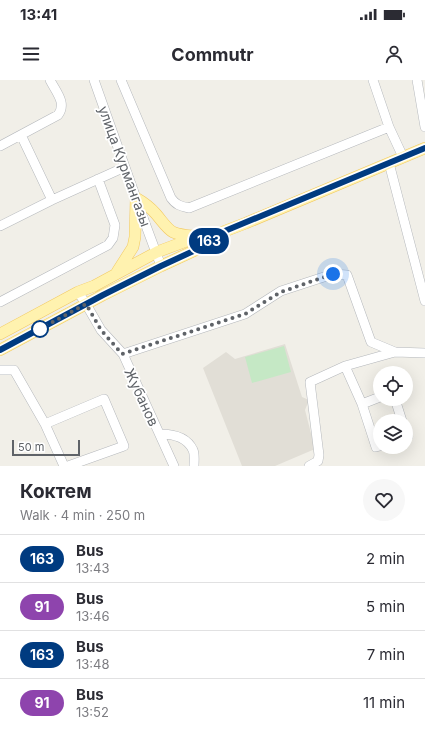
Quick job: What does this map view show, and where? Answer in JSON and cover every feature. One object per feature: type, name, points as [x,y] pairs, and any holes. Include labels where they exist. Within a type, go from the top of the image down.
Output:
[{"type":"main road","points":[[0,350],[86,304],[200,248],[220,233],[425,148]]},
{"type":"main road","points":[[136,198],[156,213],[168,230],[183,235],[197,236],[220,233]]},
{"type":"main road","points":[[116,275],[126,260],[134,242],[136,198]]},
{"type":"main road","points":[[0,334],[78,292],[116,275],[157,252],[197,236]]},
{"type":"street","points":[[0,146],[58,115],[62,110],[63,104],[50,80]]},
{"type":"street","name":"улица Курмангазы","points":[[94,80],[161,266]]},
{"type":"street","points":[[121,80],[171,198],[176,204],[182,207],[189,208],[388,127]]},
{"type":"street","points":[[373,80],[388,127],[404,157]]},
{"type":"street","points":[[417,80],[425,127]]},
{"type":"street","points":[[21,135],[52,200]]},
{"type":"street","points":[[389,163],[425,301]]},
{"type":"street","points":[[0,226],[52,200],[125,167]]},
{"type":"street","points":[[0,302],[108,245],[113,238],[115,225],[98,179]]},
{"type":"street","points":[[122,354],[245,314],[281,292],[333,274],[347,275],[371,342],[394,352]]},
{"type":"street","name":"Жубанов","points":[[78,292],[101,330],[122,354],[174,466]]},
{"type":"street","points":[[309,466],[318,461],[319,455],[310,382],[345,366],[394,352],[425,352]]},
{"type":"street","points":[[345,366],[362,404],[373,438]]},
{"type":"street","points":[[0,370],[14,370],[45,424],[64,466]]},
{"type":"street","points":[[45,424],[104,399],[124,446],[68,466]]},
{"type":"street","points":[[362,404],[373,400]]},
{"type":"street","points":[[160,434],[178,436],[186,441],[194,450],[194,466]]},
{"type":"shaded area","points":[[285,344],[302,397],[309,400],[305,410],[315,449],[275,466],[242,466],[203,368],[226,352],[235,359]]},
{"type":"green space","points":[[284,346],[291,372],[252,383],[245,357]]},
{"type":"bus line","name":"163","points":[[0,350],[103,295],[200,248],[220,233],[425,148]]},
{"type":"route","points":[[40,329],[86,304],[101,330],[122,354],[245,314],[281,292],[333,274]]}]
